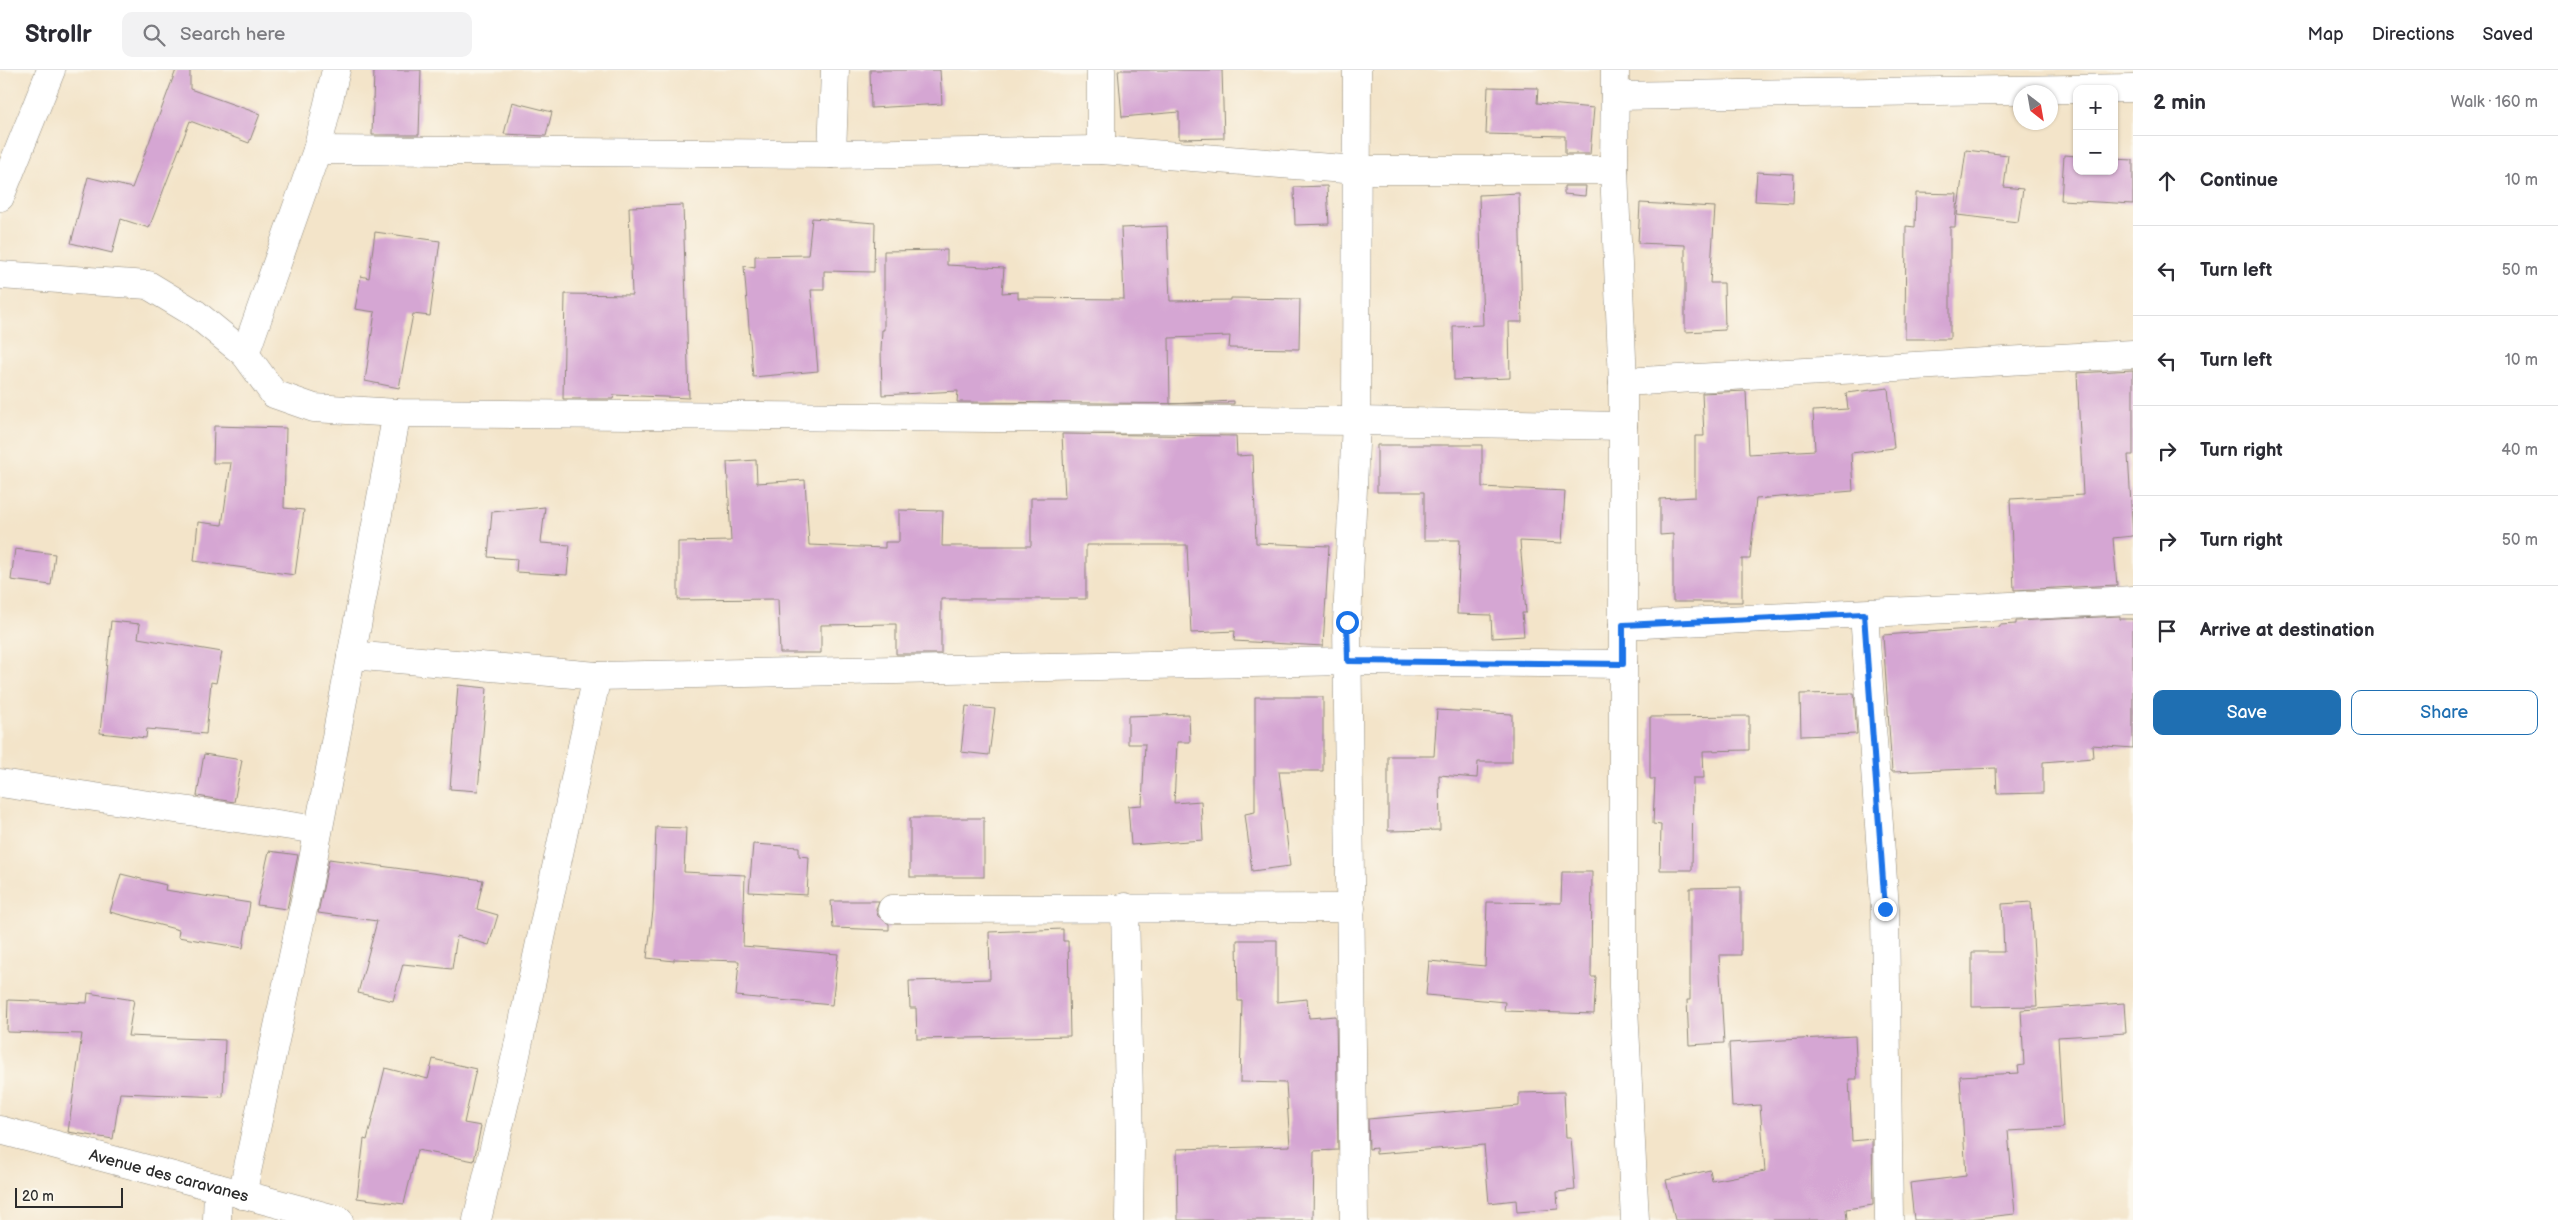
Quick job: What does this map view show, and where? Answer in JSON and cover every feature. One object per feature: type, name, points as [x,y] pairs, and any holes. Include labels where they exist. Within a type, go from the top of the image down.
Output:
[{"type":"street","points":[[0,197],[51,70]]},
{"type":"street","points":[[245,354],[317,150],[336,70]]},
{"type":"street","points":[[832,154],[835,70]]},
{"type":"street","points":[[1101,70],[1101,150]]},
{"type":"street","points":[[1354,1220],[1347,622],[1356,421],[1357,70]]},
{"type":"street","points":[[1635,1220],[1623,988],[1623,382],[1614,170],[1615,83],[2133,88]]},
{"type":"street","points":[[317,150],[832,154],[1101,150],[1357,170],[1614,170]]},
{"type":"street","points":[[0,275],[148,285],[196,314],[245,354],[274,394],[314,408],[397,413],[1356,421],[1623,426]]},
{"type":"street","points":[[1623,382],[2133,354]]},
{"type":"street","points":[[217,1220],[230,1191],[318,830],[397,413]]},
{"type":"street","points":[[1623,625],[2133,600]]},
{"type":"street","points":[[1864,614],[1885,909],[1889,1220]]},
{"type":"street","points":[[351,656],[597,676],[1348,661],[1623,664]]},
{"type":"street","points":[[477,1220],[516,1055],[597,676]]},
{"type":"street","points":[[0,783],[318,830]]},
{"type":"street","points":[[892,909],[1125,906],[1351,908]]},
{"type":"street","points":[[1125,906],[1130,1147],[1129,1220]]},
{"type":"street","name":"Avenue des caravanes","points":[[0,1130],[339,1220]]},
{"type":"building","points":[[176,70],[190,70],[190,89],[260,114],[249,143],[190,121],[149,228],[121,219],[112,253],[71,243],[88,177],[132,188]]},
{"type":"building","points":[[374,70],[421,70],[419,135],[372,135]]},
{"type":"building","points":[[870,70],[940,70],[942,104],[871,108]]},
{"type":"building","points":[[1118,70],[1222,70],[1224,138],[1179,139],[1179,112],[1122,117]]},
{"type":"building","points":[[1488,87],[1538,88],[1537,103],[1594,108],[1590,154],[1565,154],[1565,136],[1486,134]]},
{"type":"building","points":[[512,102],[552,112],[546,136],[504,134]]},
{"type":"building","points":[[1966,150],[2008,155],[2004,187],[2023,189],[2018,222],[1957,215]]},
{"type":"building","points":[[2064,155],[2073,156],[2073,175],[2118,175],[2118,159],[2133,160],[2133,204],[2061,200]]},
{"type":"building","points":[[1757,172],[1794,174],[1793,203],[1755,201]]},
{"type":"building","points":[[1327,186],[1329,224],[1295,225],[1294,187]]},
{"type":"building","points":[[1564,186],[1586,186],[1585,196],[1564,194]]},
{"type":"building","points":[[1519,193],[1522,322],[1509,322],[1510,378],[1454,380],[1453,326],[1483,325],[1479,195]]},
{"type":"building","points":[[1916,193],[1957,194],[1955,227],[1950,227],[1950,339],[1905,339],[1906,226],[1915,227]]},
{"type":"building","points":[[1640,203],[1715,207],[1710,283],[1724,283],[1725,330],[1685,332],[1685,245],[1638,243]]},
{"type":"building","points":[[683,205],[689,398],[614,395],[613,399],[563,399],[565,294],[632,295],[629,207]]},
{"type":"building","points":[[812,218],[875,223],[874,272],[824,271],[824,290],[811,290],[818,371],[753,377],[744,266],[755,268],[755,256],[808,255]]},
{"type":"building","points":[[1167,226],[1170,301],[1231,300],[1231,298],[1300,299],[1299,349],[1229,348],[1230,336],[1169,338],[1170,404],[957,402],[958,391],[882,395],[881,350],[882,330],[884,330],[884,251],[947,250],[947,265],[1004,268],[1002,293],[1018,292],[1018,298],[1124,299],[1121,228]]},
{"type":"building","points":[[375,232],[440,241],[430,316],[413,314],[399,388],[365,381],[375,312],[355,309],[361,276],[369,278]]},
{"type":"building","points":[[2133,370],[2133,455],[2128,455],[2133,536],[2113,538],[2117,585],[2014,590],[2010,499],[2083,495],[2077,373]]},
{"type":"building","points":[[1888,388],[1894,448],[1851,453],[1853,491],[1756,499],[1750,559],[1742,559],[1742,602],[1673,602],[1673,534],[1660,535],[1660,499],[1695,497],[1695,436],[1704,436],[1702,393],[1746,391],[1749,454],[1815,450],[1813,411],[1848,409],[1846,393]]},
{"type":"building","points":[[1234,401],[1234,404],[1179,404]]},
{"type":"building","points":[[214,426],[286,428],[284,508],[304,510],[295,575],[194,561],[198,522],[222,525],[231,463],[213,463]]},
{"type":"building","points":[[1062,434],[1236,436],[1237,456],[1253,455],[1256,543],[1329,546],[1323,646],[1234,641],[1235,631],[1191,633],[1187,545],[1086,545],[1086,599],[941,599],[941,654],[896,654],[896,624],[821,625],[821,653],[780,653],[778,599],[678,600],[678,542],[731,541],[727,462],[756,460],[757,483],[805,480],[809,545],[885,548],[885,542],[899,542],[899,510],[943,511],[942,546],[1031,546],[1031,498],[1065,498]]},
{"type":"building","points":[[1377,445],[1482,445],[1482,487],[1565,491],[1562,543],[1520,541],[1526,613],[1522,613],[1524,636],[1492,638],[1491,615],[1457,614],[1460,540],[1424,540],[1424,492],[1377,492]]},
{"type":"building","points":[[545,507],[541,543],[570,545],[567,575],[516,572],[517,559],[488,557],[492,512]]},
{"type":"building","points":[[15,549],[55,554],[51,585],[11,580]]},
{"type":"building","points":[[2120,616],[2120,619],[2133,619],[2133,748],[2092,745],[2093,758],[2043,762],[2043,793],[1997,794],[1996,768],[1892,772],[1883,635],[2000,627],[2000,625],[2016,624],[2016,621]]},
{"type":"building","points":[[111,621],[140,624],[138,638],[222,652],[216,683],[211,682],[206,734],[147,729],[146,738],[100,733]]},
{"type":"building","points":[[458,685],[487,688],[478,791],[450,789]]},
{"type":"building","points":[[1854,693],[1857,734],[1801,736],[1800,694]]},
{"type":"building","points":[[1255,697],[1323,697],[1323,771],[1279,771],[1290,866],[1252,871],[1245,814],[1255,812]]},
{"type":"building","points":[[966,706],[995,709],[989,755],[961,752]]},
{"type":"building","points":[[1437,710],[1512,714],[1512,762],[1478,762],[1477,778],[1439,775],[1440,830],[1388,831],[1388,756],[1434,756]]},
{"type":"building","points":[[1189,714],[1190,742],[1177,742],[1174,803],[1201,801],[1203,840],[1131,845],[1128,806],[1142,805],[1145,744],[1128,744],[1128,716]]},
{"type":"building","points":[[1749,716],[1749,750],[1703,751],[1704,778],[1693,778],[1692,870],[1660,870],[1661,825],[1653,824],[1655,779],[1650,779],[1650,717]]},
{"type":"building","points":[[204,754],[242,760],[234,802],[197,796]]},
{"type":"building","points":[[910,818],[984,818],[984,877],[910,877]]},
{"type":"building","points":[[656,827],[686,828],[684,872],[745,875],[743,946],[838,954],[832,1005],[736,996],[739,961],[674,959],[674,961],[647,958],[653,911]]},
{"type":"building","points":[[753,844],[799,847],[799,856],[809,857],[807,895],[749,892]]},
{"type":"building","points":[[269,851],[298,855],[287,909],[257,905]]},
{"type":"building","points":[[329,859],[483,880],[477,909],[498,915],[489,945],[457,936],[452,969],[403,964],[393,1001],[358,993],[377,921],[318,913]]},
{"type":"building","points":[[1562,872],[1592,872],[1591,977],[1596,977],[1594,1014],[1504,1011],[1505,1002],[1426,995],[1429,961],[1485,966],[1487,902],[1561,903]]},
{"type":"building","points":[[121,874],[166,885],[165,890],[250,903],[243,948],[178,937],[179,930],[110,912]]},
{"type":"building","points":[[1741,887],[1741,955],[1719,955],[1724,1043],[1689,1045],[1687,1000],[1690,1000],[1690,888]]},
{"type":"building","points":[[831,901],[879,901],[876,909],[878,916],[889,924],[889,930],[833,928]]},
{"type":"building","points":[[2031,902],[2037,1006],[1972,1007],[1972,952],[2004,952],[2002,904]]},
{"type":"building","points":[[1063,929],[1063,941],[1068,941],[1070,1036],[917,1039],[916,1008],[910,1008],[909,981],[990,979],[989,932]]},
{"type":"building","points":[[1237,940],[1277,940],[1277,1002],[1307,999],[1309,1018],[1336,1016],[1338,1150],[1314,1151],[1313,1220],[1178,1220],[1177,1149],[1290,1146],[1286,1083],[1240,1082],[1242,1001],[1238,1001]]},
{"type":"building","points":[[88,993],[134,1000],[128,1036],[225,1040],[223,1097],[120,1093],[113,1139],[68,1132],[82,1034],[7,1032],[8,1000],[87,1003]]},
{"type":"building","points":[[2124,1003],[2126,1033],[2058,1037],[2063,1128],[2008,1131],[2015,1214],[1959,1220],[1914,1220],[1910,1183],[1966,1176],[1960,1076],[2019,1073],[2018,1066],[2024,1065],[2021,1010]]},
{"type":"building","points":[[1855,1036],[1857,1079],[1849,1079],[1852,1141],[1872,1139],[1873,1205],[1846,1209],[1847,1220],[1675,1220],[1666,1180],[1710,1170],[1712,1181],[1765,1171],[1760,1105],[1732,1107],[1729,1043]]},
{"type":"building","points":[[433,1059],[476,1069],[464,1123],[481,1126],[474,1161],[417,1150],[404,1204],[357,1198],[364,1139],[367,1140],[385,1068],[428,1079]]},
{"type":"building","points":[[1564,1092],[1566,1138],[1571,1138],[1575,1190],[1557,1192],[1558,1209],[1517,1212],[1516,1200],[1489,1203],[1484,1145],[1376,1154],[1376,1148],[1369,1149],[1368,1119],[1519,1106],[1519,1093]]},
{"type":"route","points":[[1347,622],[1348,661],[1623,664],[1623,625],[1864,614],[1885,909]]}]
